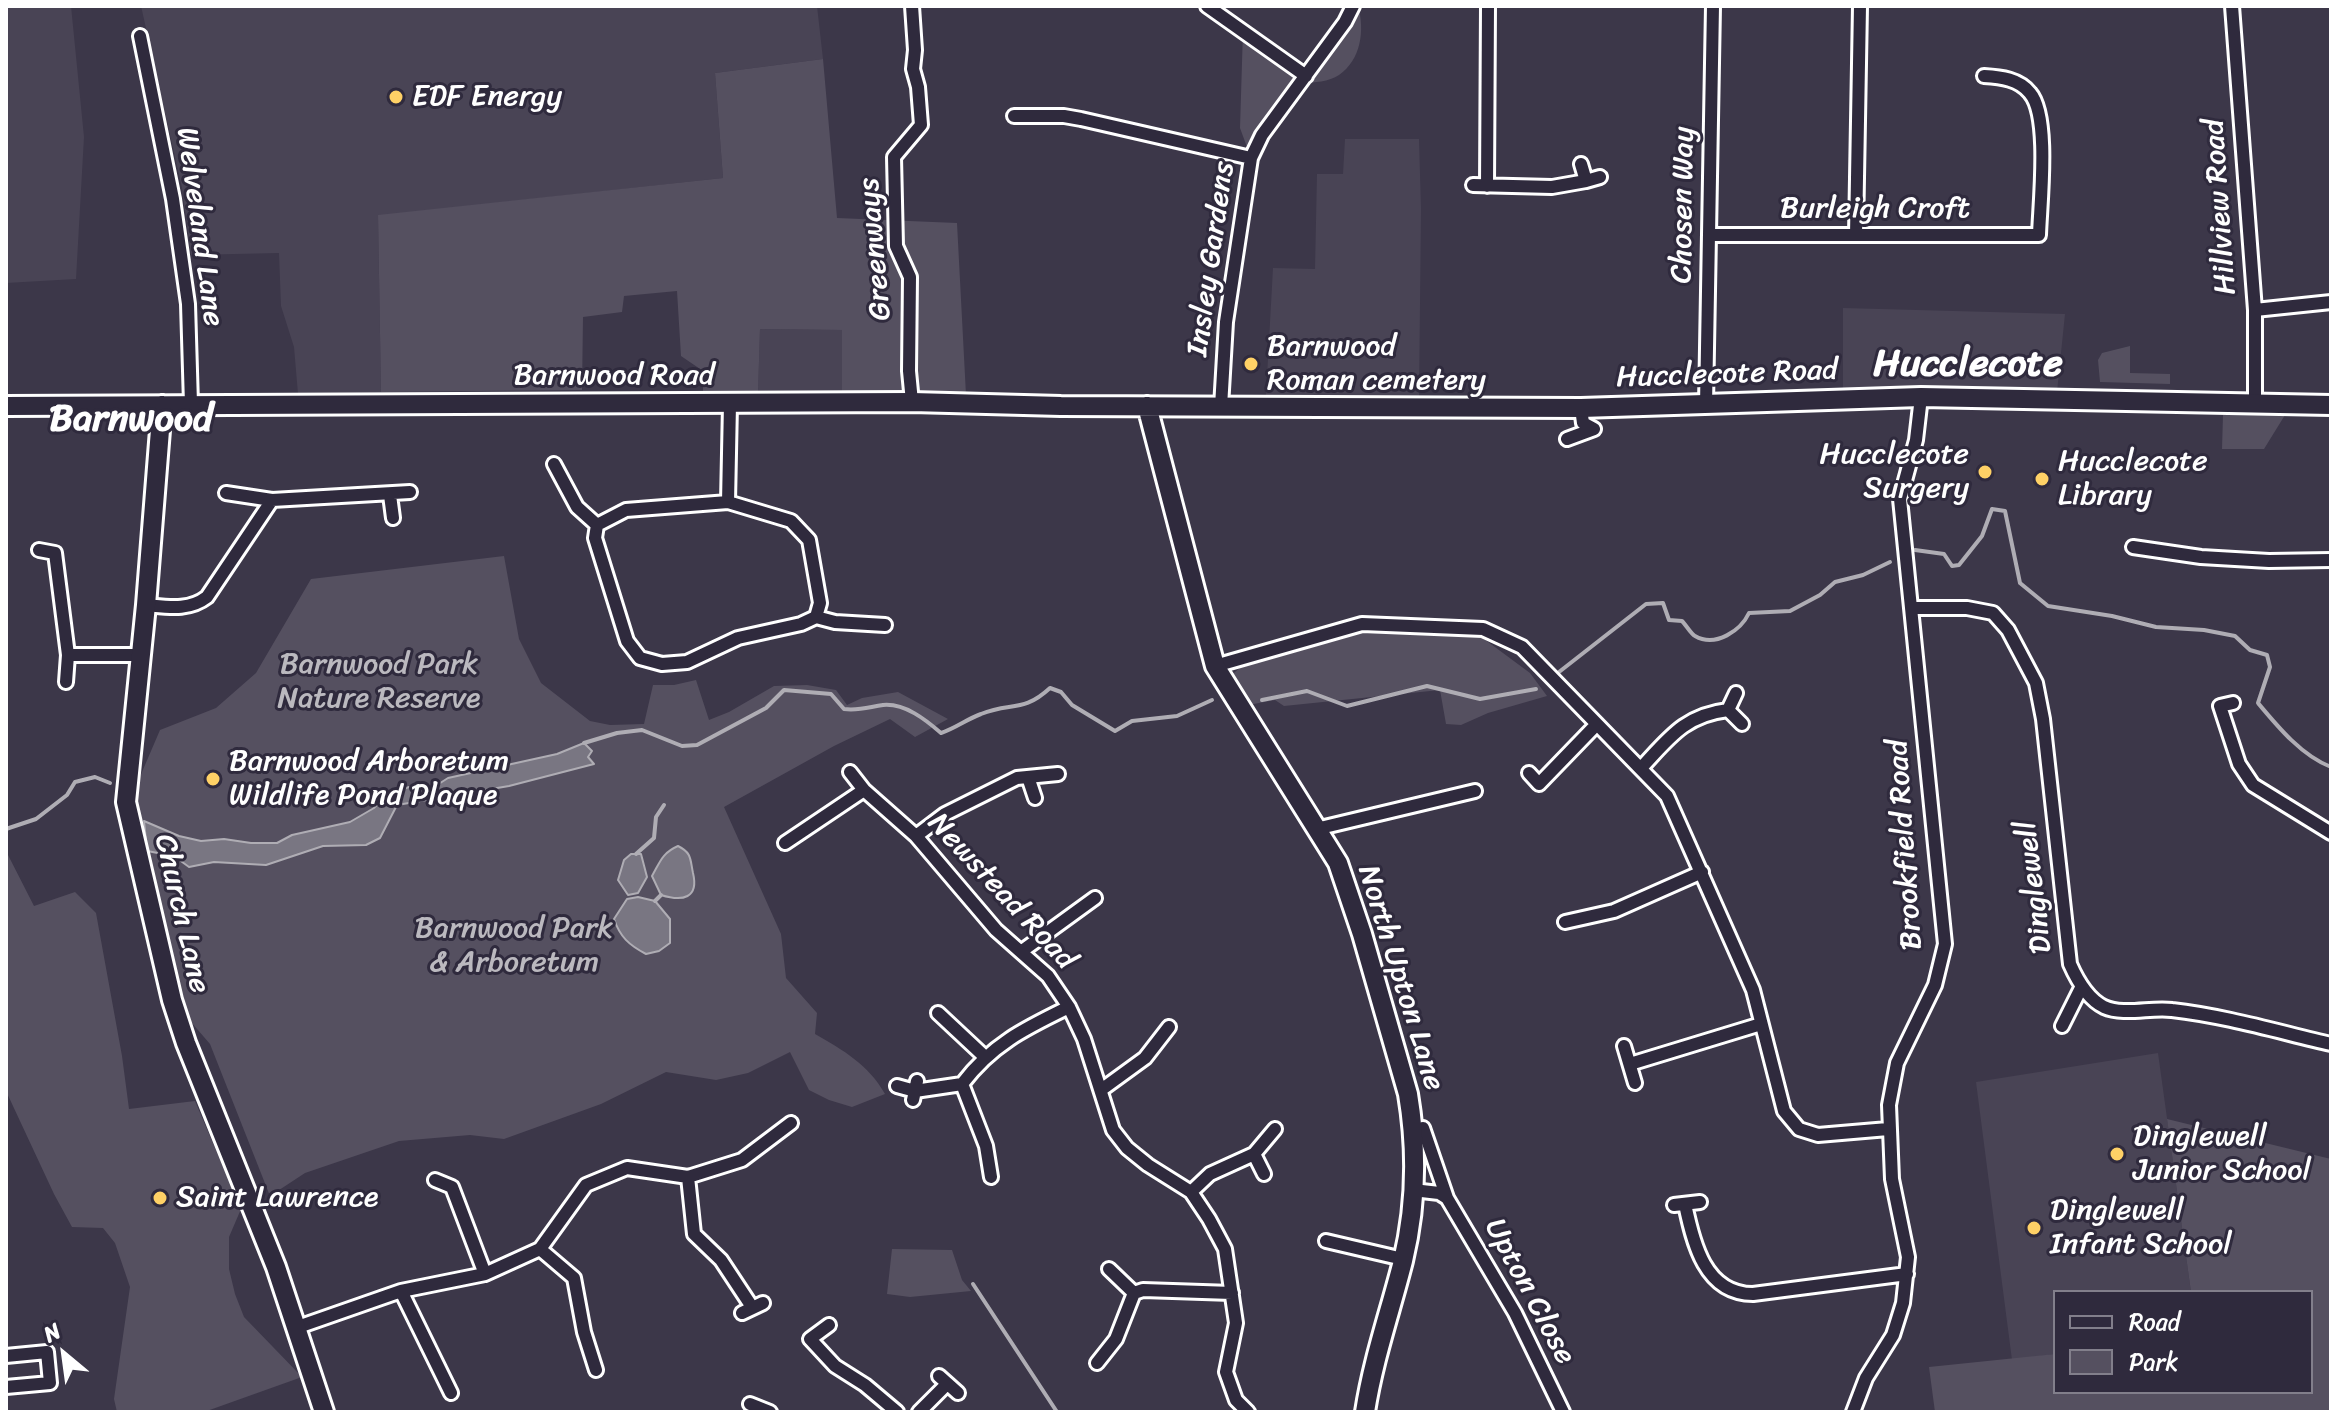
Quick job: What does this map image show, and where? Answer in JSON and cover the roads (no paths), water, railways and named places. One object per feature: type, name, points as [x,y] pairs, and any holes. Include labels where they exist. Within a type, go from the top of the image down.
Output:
[{"type":"street","name":"Greenways","points":[[912,6],[913,69],[918,87],[921,125],[894,157],[896,246],[910,277],[909,371],[912,402]]},
{"type":"street","points":[[1207,6],[1306,76]]},
{"type":"street","name":"Insley Gardens","points":[[1221,407],[1226,322],[1251,158],[1262,135],[1345,22],[1353,6]]},
{"type":"street","points":[[1487,186],[1488,6]]},
{"type":"street","name":"Chosen Way","points":[[1706,405],[1713,6]]},
{"type":"street","points":[[1856,235],[1860,6]]},
{"type":"street","name":"Hillview Road","points":[[2232,6],[2255,310],[2255,404]]},
{"type":"street","name":"Welveland Lane","points":[[140,36],[173,199],[188,304],[191,404]]},
{"type":"street","points":[[129,47],[144,58]]},
{"type":"street","name":"Burleigh Croft","points":[[1711,235],[2039,235],[2041,113],[2030,92],[2006,71],[1984,76]]},
{"type":"street","points":[[1014,116],[1081,119],[1251,158]]},
{"type":"street","points":[[1581,164],[1586,181]]},
{"type":"street","points":[[1473,185],[1552,187],[1600,177]]},
{"type":"street","points":[[2255,310],[2331,302]]},
{"type":"street","name":"Hucclecote Road","points":[[1221,407],[1581,408],[1921,397],[2331,405]]},
{"type":"street","name":"Brookfield Road","points":[[1853,1412],[1866,1378],[1893,1335],[1903,1303],[1907,1274],[1906,1242],[1892,1179],[1888,1129],[1892,1081],[1897,1063],[1935,985],[1945,944],[1900,499],[1916,440],[1921,397]]},
{"type":"street","name":"Barnwood Road","points":[[6,406],[912,402],[1221,407]]},
{"type":"street","points":[[728,502],[730,404]]},
{"type":"street","name":"Church Lane","points":[[162,405],[126,802],[162,959],[186,1043],[272,1255],[324,1412]]},
{"type":"street","name":"North Upton Lane","points":[[1147,406],[1215,666],[1338,863],[1390,1026],[1412,1120],[1413,1190],[1403,1259],[1371,1374],[1365,1412]]},
{"type":"street","points":[[1567,439],[1594,429],[1583,423],[1581,408]]},
{"type":"street","points":[[554,464],[577,507],[597,525]]},
{"type":"street","points":[[226,493],[272,500],[410,492]]},
{"type":"street","points":[[390,495],[393,518]]},
{"type":"street","points":[[146,605],[197,605],[207,597],[272,500]]},
{"type":"street","points":[[597,525],[626,510],[728,502],[791,521],[809,540],[820,603],[816,617]]},
{"type":"street","points":[[597,525],[595,538],[627,641],[640,658],[662,664],[687,662],[738,638],[801,624],[816,617],[835,622],[885,625]]},
{"type":"street","points":[[2133,547],[2148,542],[2201,557],[2331,560]]},
{"type":"street","points":[[39,550],[55,553],[68,655],[66,682]]},
{"type":"street","name":"Dinglewell","points":[[1912,608],[1967,608],[1993,613],[2008,630],[2036,683],[2043,719],[2070,964],[2092,999],[2107,1008],[2172,1010],[2331,1044]]},
{"type":"street","points":[[1215,666],[1362,624],[1483,629],[1522,647],[1667,796],[1743,963],[1753,990],[1779,1100],[1790,1122],[1818,1135],[1888,1129]]},
{"type":"street","points":[[68,655],[141,655]]},
{"type":"street","points":[[1728,710],[1736,693]]},
{"type":"street","points":[[2233,703],[2220,706],[2239,764],[2253,785],[2331,833]]},
{"type":"street","points":[[1642,767],[1681,726],[1696,716],[1728,710]]},
{"type":"street","points":[[1728,710],[1742,724]]},
{"type":"street","points":[[1539,784],[1597,724]]},
{"type":"street","name":"Newstead Road","points":[[850,772],[864,790],[916,836],[996,930],[1048,976],[1069,1007],[1084,1039],[1113,1130],[1127,1148],[1148,1165],[1191,1192],[1225,1249],[1236,1323],[1226,1372],[1236,1400]]},
{"type":"street","points":[[1529,773],[1548,794]]},
{"type":"street","points":[[916,836],[945,814],[1017,778],[1058,774]]},
{"type":"street","points":[[1028,777],[1035,798]]},
{"type":"street","points":[[785,843],[864,790]]},
{"type":"street","points":[[1316,829],[1475,791]]},
{"type":"street","points":[[1565,922],[1614,911],[1702,872]]},
{"type":"street","points":[[1022,951],[1090,906]]},
{"type":"street","points":[[2062,1026],[2082,986]]},
{"type":"street","points":[[897,1086],[915,1091],[962,1084],[985,1057],[1010,1037],[1069,1007]]},
{"type":"street","points":[[937,1012],[985,1057]]},
{"type":"street","points":[[1630,1064],[1761,1024]]},
{"type":"street","points":[[1101,1090],[1145,1058],[1169,1027]]},
{"type":"street","points":[[1624,1046],[1635,1083]]},
{"type":"street","points":[[962,1084],[986,1146],[991,1177]]},
{"type":"street","points":[[298,1327],[401,1291],[485,1274],[540,1249],[586,1185],[627,1168],[688,1177],[742,1160],[791,1123]]},
{"type":"street","name":"Upton Close","points":[[1423,1128],[1447,1198],[1508,1302],[1563,1412]]},
{"type":"street","points":[[1191,1192],[1210,1174],[1254,1154],[1275,1129]]},
{"type":"street","points":[[1254,1154],[1264,1174]]},
{"type":"street","points":[[688,1177],[694,1234],[721,1260],[752,1308]]},
{"type":"street","points":[[435,1180],[452,1187],[485,1274]]},
{"type":"street","name":"Upton Close","points":[[1413,1190],[1443,1194],[1447,1198]]},
{"type":"street","points":[[1700,1202],[1680,1204],[1706,1267],[1717,1283],[1729,1290],[1753,1294],[1907,1274]]},
{"type":"street","points":[[1326,1241],[1403,1259]]},
{"type":"street","points":[[540,1249],[574,1278],[584,1332],[596,1370]]},
{"type":"street","points":[[1109,1269],[1134,1293]]},
{"type":"street","points":[[1134,1293],[1143,1290],[1232,1293]]},
{"type":"street","points":[[401,1291],[451,1393]]},
{"type":"street","points":[[1097,1363],[1116,1339],[1134,1293]]},
{"type":"street","points":[[829,1325],[810,1339],[835,1366],[865,1385],[897,1412]]},
{"type":"street","points":[[6,1356],[47,1352],[50,1383],[6,1387]]},
{"type":"street","points":[[919,1412],[943,1380],[958,1393]]},
{"type":"street","points":[[1224,1412],[1236,1400],[1248,1412]]},
{"type":"street","points":[[750,1404],[771,1412]]},
{"type":"waterway","points":[[1915,550],[1944,554],[1952,566],[1959,565],[1982,536],[1992,509],[2005,511],[2020,583],[2048,606],[2156,627],[2204,630],[2235,636],[2250,650],[2267,655],[2270,667],[2258,703],[2300,748],[2331,767]]},
{"type":"waterway","points":[[1559,672],[1646,604],[1663,603],[1669,620],[1682,621],[1693,635],[1711,640],[1734,631],[1749,613],[1790,611],[1820,595],[1835,582],[1863,575],[1890,562]]},
{"type":"waterway","points":[[1262,700],[1307,691],[1347,706],[1427,686],[1480,699],[1536,689]]},
{"type":"waterway","points":[[584,743],[617,733],[642,730],[682,746],[697,745],[766,708],[784,690],[831,694],[844,709],[883,705],[899,707],[922,718],[941,733],[991,710],[1032,701],[1050,688],[1061,692],[1072,705],[1115,731],[1132,721],[1177,716],[1212,700]]},
{"type":"waterway","points":[[6,829],[36,819],[67,795],[75,782],[95,777],[110,783]]},
{"type":"waterway","points":[[636,854],[654,838],[656,817],[664,805]]},
{"type":"waterway","points":[[655,901],[661,895]]},
{"type":"waterway","points":[[973,1284],[1057,1412]]},
{"type":"place","name":"EDF Energy","points":[[396,97]]},
{"type":"place","name":"Barnwood Roman cemetery","points":[[1251,364]]},
{"type":"place","name":"Hucclecote Surgery","points":[[1985,472]]},
{"type":"place","name":"Hucclecote Library","points":[[2042,479]]},
{"type":"place","name":"Barnwood Arboretum Wildlife Pond Plaque","points":[[213,779]]},
{"type":"place","name":"Dinglewell Junior School","points":[[2117,1154]]},
{"type":"place","name":"Saint Lawrence","points":[[160,1198]]},
{"type":"place","name":"Dinglewell Infant School","points":[[2034,1228]]},
{"type":"district","name":"Hucclecote","points":[[1968,365]]},
{"type":"district","name":"Barnwood","points":[[131,420]]},
{"type":"park label","name":"Barnwood Park Nature Reserve","points":[[379,682]]},
{"type":"park label","name":"Barnwood Park & Arboretum","points":[[514,946]]}]
